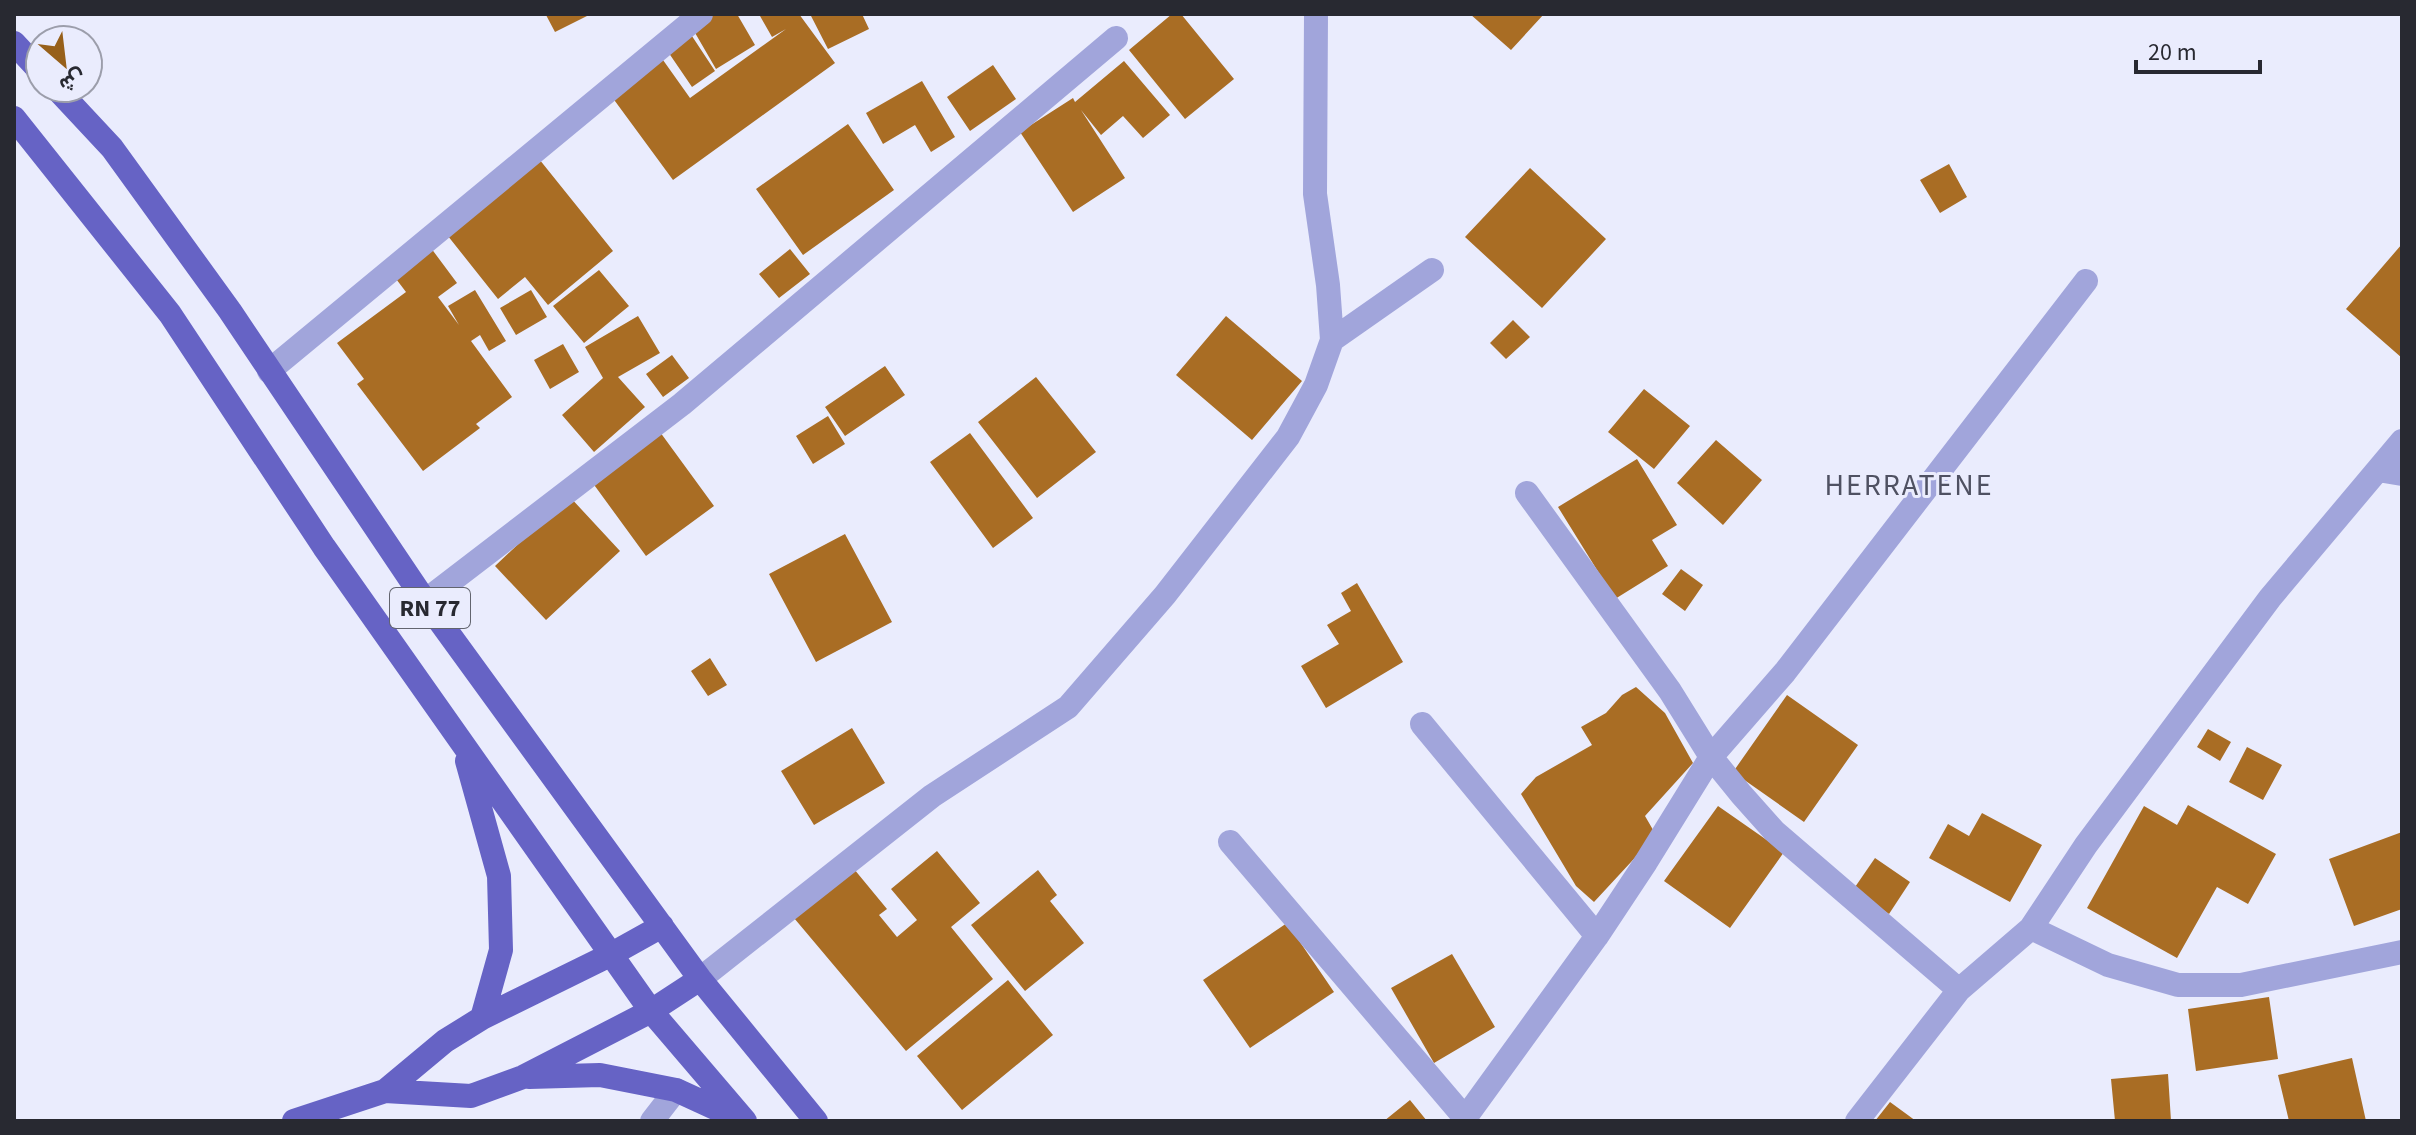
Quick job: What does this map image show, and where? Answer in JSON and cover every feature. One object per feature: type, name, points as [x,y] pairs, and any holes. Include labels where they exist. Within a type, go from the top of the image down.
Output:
[{"type":"main road","name":"RN 77","points":[[71,104],[112,148],[230,311],[425,601],[700,979],[816,1121]]},
{"type":"main road","name":"RN 77","points":[[14,118],[170,314],[324,547],[610,955],[651,1011],[745,1121]]},
{"type":"main road","points":[[462,743],[499,876],[501,950],[482,1018]]},
{"type":"main road","points":[[294,1121],[385,1091],[445,1041],[482,1018],[662,926]]},
{"type":"main road","points":[[385,1091],[471,1096],[523,1077],[651,1011],[700,979]]},
{"type":"main road","points":[[523,1077],[600,1075],[676,1090],[745,1121]]},
{"type":"street","points":[[269,371],[701,14]]},
{"type":"street","points":[[700,979],[932,796],[1068,707],[1165,595],[1288,437],[1316,385],[1332,340],[1315,194],[1316,14]]},
{"type":"street","points":[[425,601],[682,404],[1116,38]]},
{"type":"street","points":[[1332,340],[1432,270]]},
{"type":"street","points":[[1230,842],[1464,1119],[1597,936],[1711,757],[1785,672],[2086,281]]},
{"type":"street","points":[[1857,1121],[1959,990],[2031,928],[2086,845],[2270,598],[2390,472],[2402,441]]},
{"type":"street","points":[[1527,493],[1670,691],[1711,757],[1774,831],[1959,990]]},
{"type":"street","points":[[1422,724],[1597,936]]},
{"type":"street","points":[[2031,928],[2108,965],[2178,985],[2241,985],[2402,952]]},
{"type":"street","points":[[652,1121],[676,1090]]},
{"type":"building","points":[[548,14],[585,14],[587,16],[555,32]]},
{"type":"building","points":[[695,14],[737,14],[755,45],[716,69],[687,19]]},
{"type":"building","points":[[799,14],[835,63],[673,180],[612,97],[663,60],[690,98],[786,29],[772,37],[760,16]]},
{"type":"building","points":[[810,14],[862,14],[869,29],[828,49]]},
{"type":"building","points":[[1172,14],[1181,14],[1234,79],[1185,119],[1129,50]]},
{"type":"building","points":[[1470,14],[1544,14],[1511,50]]},
{"type":"building","points":[[686,27],[715,71],[692,87],[662,43]]},
{"type":"building","points":[[1124,61],[1170,115],[1143,138],[1123,116],[1101,135],[1081,110],[1125,178],[1073,212],[1020,132],[1073,98],[1075,102]]},
{"type":"building","points":[[993,65],[1016,99],[970,131],[947,97]]},
{"type":"building","points":[[922,81],[955,137],[931,152],[915,125],[883,144],[866,113]]},
{"type":"building","points":[[848,124],[894,190],[803,255],[756,189]]},
{"type":"building","points":[[531,149],[613,251],[548,305],[525,277],[498,299],[440,226]]},
{"type":"building","points":[[1949,164],[1967,197],[1940,213],[1920,180]]},
{"type":"building","points":[[1530,168],[1606,239],[1542,308],[1465,237]]},
{"type":"building","points":[[425,240],[457,283],[438,297],[459,325],[448,306],[475,290],[506,341],[489,351],[480,335],[471,341],[512,397],[476,424],[480,428],[423,471],[357,384],[364,379],[337,343],[406,292],[387,267]]},
{"type":"building","points":[[2402,244],[2402,358],[2346,309]]},
{"type":"building","points":[[790,249],[810,274],[779,298],[759,274]]},
{"type":"building","points":[[599,270],[629,306],[584,343],[553,306]]},
{"type":"building","points":[[531,290],[547,317],[516,335],[500,308]]},
{"type":"building","points":[[638,316],[660,353],[618,377],[645,407],[594,452],[562,415],[603,378],[585,347]]},
{"type":"building","points":[[1226,316],[1302,381],[1252,440],[1176,375]]},
{"type":"building","points":[[1513,320],[1530,337],[1506,359],[1490,343]]},
{"type":"building","points":[[563,344],[579,372],[550,389],[534,360]]},
{"type":"building","points":[[672,355],[689,378],[663,397],[646,374]]},
{"type":"building","points":[[885,366],[905,395],[845,436],[825,407]]},
{"type":"building","points":[[1036,377],[1096,452],[1037,498],[978,422]]},
{"type":"building","points":[[1644,389],[1690,426],[1654,469],[1608,432]]},
{"type":"building","points":[[828,416],[845,444],[813,464],[796,436]]},
{"type":"building","points":[[660,432],[714,506],[646,556],[592,482]]},
{"type":"building","points":[[970,433],[1033,518],[993,548],[930,462]]},
{"type":"building","points":[[1716,440],[1762,480],[1723,525],[1677,483]]},
{"type":"building","points":[[1637,459],[1677,525],[1652,540],[1668,566],[1615,599],[1558,507]]},
{"type":"building","points":[[569,496],[620,551],[546,620],[495,566]]},
{"type":"building","points":[[845,534],[892,622],[816,662],[769,574]]},
{"type":"building","points":[[1681,569],[1703,585],[1685,611],[1662,594]]},
{"type":"building","points":[[1357,583],[1403,662],[1326,708],[1301,666],[1339,644],[1327,625],[1351,611],[1341,593]]},
{"type":"building","points":[[710,658],[727,685],[708,696],[691,671]]},
{"type":"building","points":[[1636,687],[1665,713],[1693,763],[1645,816],[1656,835],[1594,902],[1576,886],[1521,794],[1536,777],[1592,745],[1581,727],[1606,713],[1622,695]]},
{"type":"building","points":[[1787,695],[1858,745],[1804,822],[1733,772]]},
{"type":"building","points":[[852,728],[885,783],[814,825],[781,771]]},
{"type":"building","points":[[2208,729],[2231,742],[2220,761],[2197,747]]},
{"type":"building","points":[[2247,747],[2282,765],[2263,800],[2229,782]]},
{"type":"building","points":[[2188,805],[2276,854],[2248,904],[2217,887],[2177,958],[2087,908],[2144,806],[2177,825]]},
{"type":"building","points":[[1718,806],[1784,852],[1730,928],[1664,881]]},
{"type":"building","points":[[1982,813],[2042,845],[2010,902],[1929,858],[1948,824],[1969,836]]},
{"type":"building","points":[[2402,832],[2402,909],[2354,926],[2329,859]]},
{"type":"building","points":[[937,851],[980,903],[951,927],[993,979],[906,1051],[794,918],[854,869],[887,909],[879,915],[897,937],[917,920],[891,889]]},
{"type":"building","points":[[1875,858],[1910,882],[1889,914],[1853,890]]},
{"type":"building","points":[[1038,870],[1057,895],[1050,901],[1084,943],[1025,991],[971,925]]},
{"type":"building","points":[[1287,923],[1334,992],[1250,1048],[1203,980]]},
{"type":"building","points":[[1452,954],[1495,1027],[1434,1063],[1391,988]]},
{"type":"building","points":[[1008,980],[1053,1035],[962,1110],[917,1056]]},
{"type":"building","points":[[2269,997],[2278,1059],[2196,1071],[2188,1009]]},
{"type":"building","points":[[2352,1058],[2366,1121],[2289,1121],[2278,1075]]},
{"type":"building","points":[[2168,1074],[2171,1121],[2115,1121],[2111,1079]]},
{"type":"building","points":[[1410,1100],[1427,1121],[1384,1121]]},
{"type":"building","points":[[1890,1102],[1916,1121],[1875,1121]]},
{"type":"district","name":"HERRATENE","points":[[1909,485]]}]
